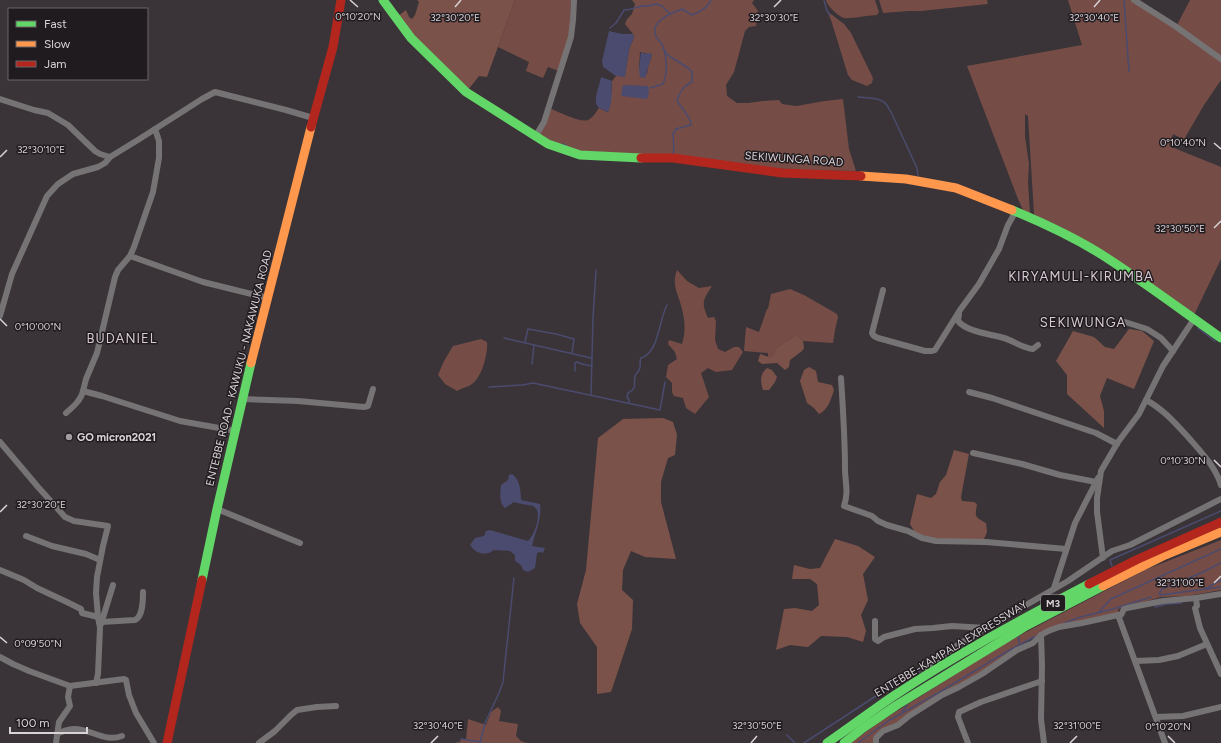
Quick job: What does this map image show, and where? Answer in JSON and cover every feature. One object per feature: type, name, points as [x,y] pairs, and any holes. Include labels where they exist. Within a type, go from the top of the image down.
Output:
[{"type":"main road","name":"ENTEBBE ROAD - KAWUKU - NAKAWUKA ROAD","points":[[167,743],[242,399],[313,118],[333,47],[341,0]]},
{"type":"main road","name":"SEKIWUNGA ROAD","points":[[383,0],[411,38],[466,92],[548,144],[580,155],[626,158],[673,158],[782,173],[906,179],[933,183],[961,190],[1016,211],[1061,232],[1110,260],[1221,338]]},
{"type":"main road","name":"ENTEBBE-KAMPALA EXPRESSWAY","points":[[828,743],[878,707],[923,678],[1043,608],[1148,554],[1221,522]]},
{"type":"main road","name":"ENTEBBE-KAMPALA EXPRESSWAY","points":[[844,743],[897,704],[1026,626],[1165,555],[1221,532]]},
{"type":"street","points":[[536,137],[544,122],[571,37],[574,0]]},
{"type":"street","points":[[1134,0],[1175,26],[1221,59]]},
{"type":"street","points":[[0,316],[12,274],[47,196],[58,184],[73,174],[98,167],[105,163],[110,157],[215,92],[313,118]]},
{"type":"street","points":[[0,99],[48,113],[68,125],[95,151],[110,157]]},
{"type":"street","points":[[66,413],[82,396],[86,379],[97,353],[115,277],[118,270],[130,256],[153,192],[159,158],[159,141],[155,130]]},
{"type":"street","points":[[883,290],[872,333],[874,336],[928,352],[935,350],[960,310],[979,284],[1016,211]]},
{"type":"street","points":[[130,256],[203,282],[268,298]]},
{"type":"street","points":[[960,310],[958,321],[967,328],[1005,338],[1029,349],[1033,349],[1038,345]]},
{"type":"street","points":[[1054,588],[1075,523],[1101,471],[1117,444],[1139,414],[1163,366],[1194,319],[1221,342]]},
{"type":"street","points":[[1125,322],[1147,329],[1161,338],[1173,351]]},
{"type":"street","points":[[841,378],[847,490],[844,506],[872,516],[878,521],[887,525],[922,538],[936,541],[986,542],[1066,549]]},
{"type":"street","points":[[242,399],[298,401],[366,407],[368,406],[373,389]]},
{"type":"street","points":[[83,391],[180,421],[236,431]]},
{"type":"street","points":[[969,392],[992,398],[1096,433],[1117,444]]},
{"type":"street","points":[[1146,400],[1154,404],[1170,417],[1202,452],[1213,468],[1221,486]]},
{"type":"street","points":[[0,442],[65,516],[74,521],[108,526],[100,560],[96,593],[100,622],[98,674],[96,683]]},
{"type":"street","points":[[973,453],[1022,464],[1060,475],[1096,482]]},
{"type":"street","points":[[1101,471],[1097,498],[1097,512],[1103,558]]},
{"type":"street","points":[[923,678],[928,666],[944,654],[1068,581],[1112,551],[1130,545],[1221,499]]},
{"type":"street","points":[[217,509],[300,543]]},
{"type":"street","points":[[26,536],[52,546],[86,554],[100,560]]},
{"type":"street","points":[[0,570],[69,602],[81,610],[82,613],[100,622],[137,619],[143,603],[143,592]]},
{"type":"street","points":[[100,622],[113,585]]},
{"type":"street","points":[[876,743],[876,738],[883,731],[898,725],[909,716],[942,695],[982,674],[1017,650],[1033,643],[1041,635],[1059,627],[1121,615],[1124,609],[1127,608],[1163,601],[1221,594]]},
{"type":"street","points":[[1196,598],[1197,606],[1195,608],[1200,628],[1221,674]]},
{"type":"street","points":[[1118,615],[1165,743]]},
{"type":"street","points":[[875,621],[875,639],[878,641],[884,637],[915,629],[952,626],[986,628]]},
{"type":"street","points":[[1041,635],[1041,719],[1044,743]]},
{"type":"street","points":[[1136,662],[1159,660],[1178,656],[1207,644]]},
{"type":"street","points":[[0,657],[18,666],[70,686],[121,678],[126,680],[129,695],[136,713],[154,743]]},
{"type":"street","points":[[968,743],[958,717],[958,712],[981,702],[1042,681]]},
{"type":"street","points":[[56,743],[59,722],[70,706],[68,697],[70,686]]},
{"type":"street","points":[[259,743],[275,731],[297,710],[324,706],[336,706]]},
{"type":"street","points":[[1156,717],[1183,716],[1221,707]]},
{"type":"street","points":[[58,733],[73,729],[108,738],[117,739],[122,736]]},
{"type":"shaded area","points":[[417,0],[515,0],[487,77],[479,76],[468,90],[411,36],[398,16],[406,10],[409,17],[412,19],[415,15],[419,2]]},
{"type":"shaded area","points":[[515,0],[571,0],[570,33],[559,71],[548,67],[543,78],[526,71],[529,62],[498,47]]},
{"type":"shaded area","points":[[632,0],[754,0],[752,3],[758,11],[756,26],[749,27],[745,31],[734,72],[726,85],[727,96],[737,103],[779,100],[782,104],[796,106],[843,99],[849,149],[856,171],[792,170],[585,153],[538,136],[551,109],[584,121],[591,118],[599,108],[607,112],[609,109],[612,81],[616,76],[625,76],[629,50],[634,37],[625,24],[627,19],[632,14],[635,4]],"holes":[[[640,52],[652,55],[648,67],[647,74],[639,69]]]},
{"type":"shaded area","points":[[826,0],[875,0],[879,12],[877,15],[844,18],[828,5]]},
{"type":"shaded area","points":[[879,0],[987,0],[988,4],[921,11],[883,13]]},
{"type":"shaded area","points":[[1068,0],[1132,0],[1221,62],[1221,80],[1204,105],[1185,140],[1173,134],[1169,146],[1221,167],[1221,259],[1194,315],[1133,271],[1059,226],[1039,218],[1034,214],[1028,116],[1025,114],[1025,137],[1029,164],[1028,182],[1030,214],[1024,212],[1018,199],[967,66],[1082,45]]},
{"type":"shaded area","points":[[1190,0],[1221,0],[1221,56],[1177,25]]},
{"type":"shaded area","points":[[827,11],[844,24],[851,33],[873,78],[872,83],[867,86],[852,80],[848,75]]},
{"type":"shaded area","points":[[677,270],[687,281],[699,288],[712,286],[705,298],[704,308],[708,318],[714,317],[716,321],[715,340],[718,349],[725,352],[734,347],[739,347],[743,352],[732,370],[716,372],[708,368],[701,373],[709,397],[695,414],[686,408],[683,398],[674,396],[672,392],[672,383],[666,377],[668,365],[677,359],[675,352],[668,344],[669,340],[682,344],[685,331],[681,304],[675,285],[675,275]]},
{"type":"shaded area","points":[[790,289],[804,295],[837,314],[838,317],[833,343],[803,341],[796,335],[777,347],[773,355],[769,357],[768,353],[744,351],[746,327],[759,332],[768,309],[771,294]]},
{"type":"shaded area","points":[[1129,329],[1142,331],[1154,341],[1134,389],[1107,378],[1100,396],[1104,411],[1104,428],[1067,394],[1067,375],[1056,361],[1073,331],[1094,337],[1105,347],[1114,349]]},
{"type":"shaded area","points":[[796,335],[803,341],[804,348],[790,360],[789,367],[785,370],[777,363],[762,364],[758,361],[760,354],[769,357],[773,355],[777,347]]},
{"type":"shaded area","points":[[481,339],[487,342],[486,353],[484,365],[476,381],[457,391],[445,384],[438,375],[453,346]]},
{"type":"shaded area","points":[[809,367],[816,371],[818,382],[832,385],[834,390],[827,407],[819,414],[807,403],[800,381],[804,370]]},
{"type":"shaded area","points":[[767,368],[772,370],[777,377],[769,390],[763,390],[761,378]]},
{"type":"shaded area","points":[[663,418],[673,422],[677,435],[675,455],[668,458],[661,482],[661,502],[676,559],[645,557],[631,551],[623,570],[622,590],[633,600],[632,629],[611,692],[597,694],[597,647],[580,623],[577,604],[586,570],[598,438],[623,419]]},
{"type":"shaded area","points":[[954,450],[969,454],[961,497],[962,501],[974,502],[977,504],[976,516],[986,523],[987,532],[984,539],[950,540],[923,537],[914,531],[910,524],[917,494],[931,498],[936,494],[940,482],[946,475]]},
{"type":"shaded area","points":[[835,539],[858,546],[875,557],[863,574],[868,600],[861,615],[866,631],[863,642],[847,637],[821,636],[808,647],[790,645],[776,650],[784,609],[795,608],[812,611],[819,605],[817,584],[810,579],[792,579],[794,565],[810,569],[820,568]]},
{"type":"shaded area","points":[[1221,540],[1221,590],[1188,596],[1161,597],[1118,609],[1119,616],[1064,627],[1047,635],[1030,639],[973,678],[904,719],[881,730],[874,743],[850,743],[884,719],[1009,641],[1145,570]]},
{"type":"shaded area","points":[[498,707],[501,711],[499,721],[518,724],[516,736],[521,741],[527,743],[456,743],[460,742],[461,739],[466,740],[468,719],[486,725],[491,712]]},
{"type":"water","points":[[609,31],[622,34],[633,34],[634,37],[629,50],[625,77],[616,76],[603,67],[602,61]]},
{"type":"water","points":[[641,52],[645,54],[652,54],[645,78],[640,77],[639,69]]},
{"type":"water","points":[[601,77],[612,81],[611,101],[608,112],[599,108],[596,104]]},
{"type":"water","points":[[623,85],[648,86],[649,93],[647,99],[621,96]]},
{"type":"water","points":[[512,474],[517,479],[521,500],[540,504],[539,520],[532,546],[545,548],[543,553],[537,553],[535,568],[528,572],[523,570],[521,565],[515,561],[515,555],[510,551],[494,550],[484,554],[478,552],[470,545],[475,538],[484,536],[486,531],[490,530],[528,541],[533,534],[538,518],[536,509],[533,506],[514,502],[505,508],[501,501],[501,485],[508,480],[509,475]]},
{"type":"waterway","points":[[650,88],[663,84],[666,75],[664,48],[655,34],[657,25],[664,18],[682,9],[692,15],[698,13],[706,7],[711,0]]},
{"type":"waterway","points":[[824,0],[827,11],[830,15]]},
{"type":"waterway","points":[[1124,0],[1129,72]]},
{"type":"waterway","points":[[610,28],[616,23],[624,10],[656,4],[662,6],[670,14]]},
{"type":"waterway","points":[[663,49],[669,56],[692,72],[692,82],[683,89],[677,100],[688,116],[691,125],[676,129],[673,134],[673,154]]},
{"type":"waterway","points":[[858,97],[876,99],[887,105],[917,168],[918,176]]},
{"type":"waterway","points":[[562,144],[566,145]]},
{"type":"waterway","points":[[591,395],[596,270]]},
{"type":"waterway","points":[[629,403],[627,397],[628,393],[634,388],[635,376],[640,368],[640,359],[652,350],[667,305]]},
{"type":"waterway","points":[[1198,328],[1215,341]]},
{"type":"waterway","points":[[525,342],[528,329],[556,334],[574,339],[572,353]]},
{"type":"waterway","points":[[504,338],[591,358]]},
{"type":"waterway","points":[[532,364],[534,345]]},
{"type":"waterway","points":[[575,371],[575,363],[577,362],[592,366]]},
{"type":"waterway","points":[[489,387],[533,383],[660,410],[665,382]]},
{"type":"waterway","points":[[1112,566],[1110,560],[1221,511]]},
{"type":"waterway","points":[[1099,612],[1111,599],[1221,549]]},
{"type":"waterway","points":[[1159,594],[1162,589],[1221,563]]},
{"type":"waterway","points":[[480,743],[485,723],[503,682],[514,578]]},
{"type":"waterway","points":[[1205,589],[1221,580]]},
{"type":"waterway","points":[[1160,595],[1221,587]]},
{"type":"waterway","points":[[1063,624],[1077,618],[1151,597]]},
{"type":"waterway","points":[[1155,607],[1167,604],[1182,603]]},
{"type":"waterway","points":[[1018,635],[1020,645]]},
{"type":"waterway","points":[[858,743],[888,721],[1036,636]]},
{"type":"waterway","points":[[804,743],[902,679],[915,672],[920,672]]},
{"type":"waterway","points":[[902,712],[907,705]]},
{"type":"waterway","points":[[787,735],[795,743]]},
{"type":"waterway","points":[[461,739],[481,742]]},
{"type":"traffic: fast","points":[[383,0],[411,38],[466,92],[548,144],[580,155],[641,158]]},
{"type":"traffic: fast","points":[[1012,210],[1062,233],[1099,253],[1221,338]]},
{"type":"traffic: fast","points":[[202,580],[251,363]]},
{"type":"traffic: fast","points":[[827,743],[892,697],[964,652],[1089,584]]},
{"type":"traffic: fast","points":[[844,743],[897,705],[1026,626],[1103,586]]},
{"type":"traffic: slow","points":[[251,363],[311,127]]},
{"type":"traffic: slow","points":[[861,176],[906,179],[956,188],[1012,210]]},
{"type":"traffic: slow","points":[[1103,586],[1165,555],[1221,532]]},
{"type":"traffic: jam","points":[[311,127],[333,47],[341,0]]},
{"type":"traffic: jam","points":[[641,158],[673,158],[782,173],[861,176]]},
{"type":"traffic: jam","points":[[1089,584],[1136,560],[1221,522]]},
{"type":"traffic: jam","points":[[167,743],[202,580]]},
{"type":"place","name":"GO micron2021","points":[[69,437]]},
{"type":"district","name":"KIRYAMULI-KIRUMBA","points":[[1081,276]]},
{"type":"district","name":"SEKIWUNGA","points":[[1083,322]]},
{"type":"district","name":"BUDANIEL","points":[[122,338]]}]
